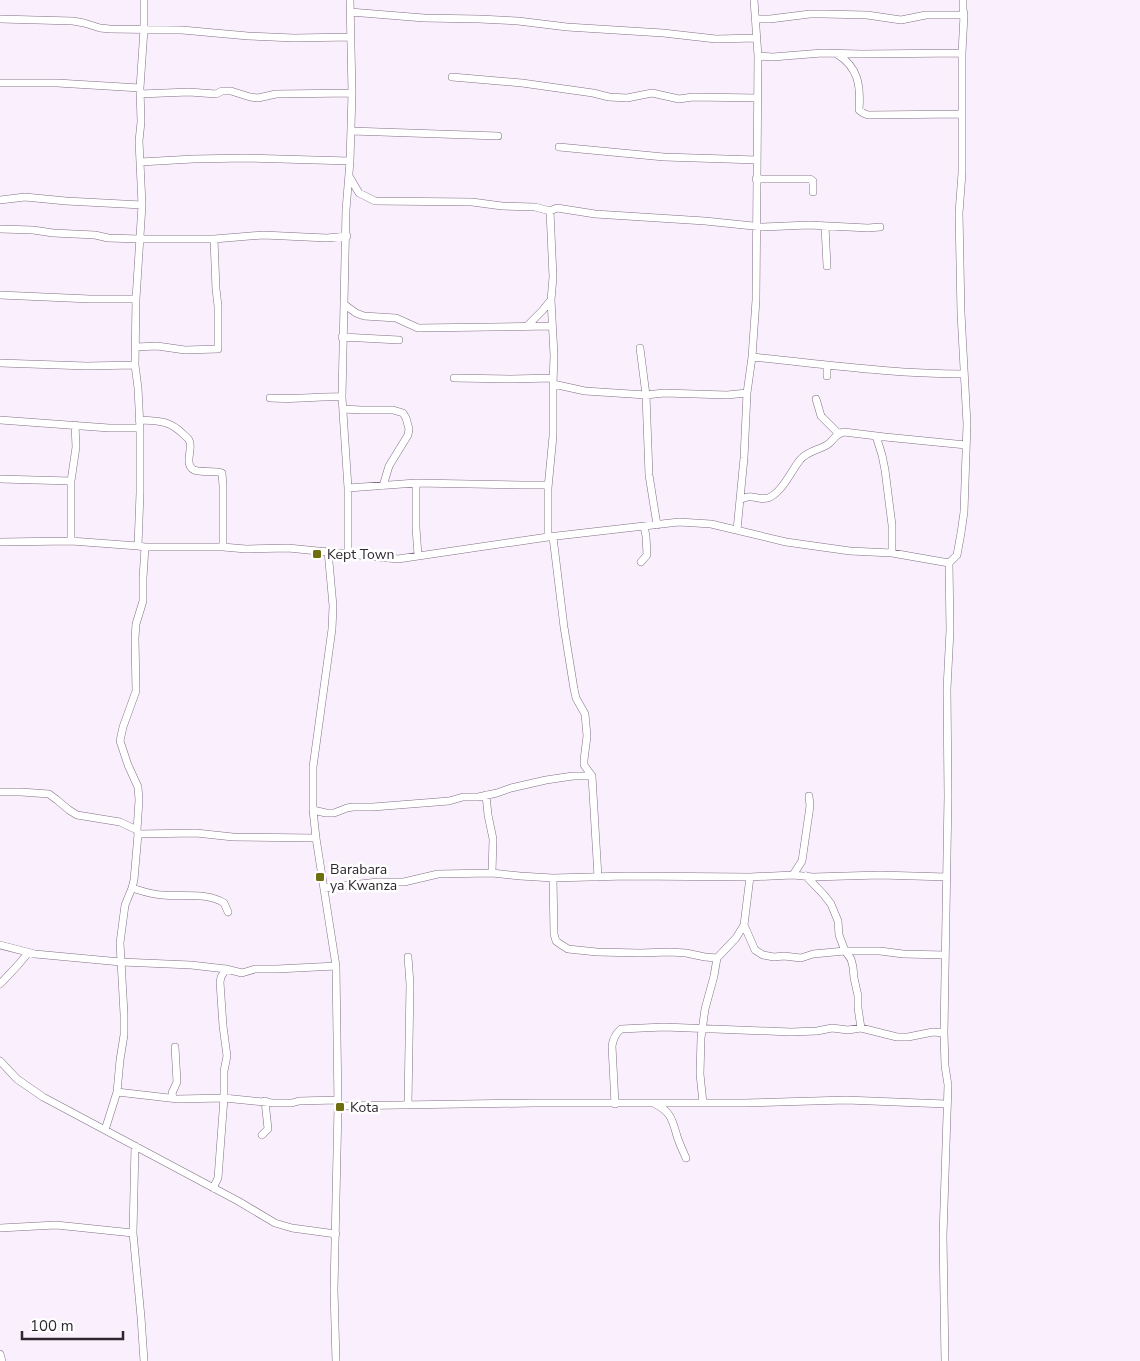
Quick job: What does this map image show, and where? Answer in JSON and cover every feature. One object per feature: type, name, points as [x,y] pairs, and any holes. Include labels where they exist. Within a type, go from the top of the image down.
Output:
[{"type":"street","points":[[105,1130],[117,1092],[124,1035],[120,943],[122,919],[126,901],[132,888],[140,800],[138,787],[120,741],[136,691],[135,638],[136,624],[142,601],[140,424],[135,365],[136,299],[142,205],[139,141],[144,0]]},
{"type":"street","points":[[348,554],[348,488],[342,397],[342,337],[345,305],[346,210],[352,93],[350,0]]},
{"type":"street","points":[[738,530],[747,393],[752,357],[756,300],[758,56],[754,0]]},
{"type":"street","points":[[946,1361],[943,1236],[948,1085],[945,1066],[944,1033],[947,877],[946,689],[950,630],[949,563],[957,555],[964,512],[967,424],[961,313],[959,213],[962,173],[963,0]]},
{"type":"street","points":[[350,12],[424,18],[478,19],[663,33],[716,39],[756,38]]},
{"type":"street","points":[[755,19],[810,14],[867,15],[901,20],[926,15],[964,15]]},
{"type":"street","points":[[0,19],[73,21],[100,28],[182,30],[248,36],[294,38],[351,37]]},
{"type":"street","points":[[758,56],[773,57],[822,53],[962,53]]},
{"type":"street","points":[[837,54],[845,59],[855,70],[859,110],[863,113],[868,115],[962,114]]},
{"type":"street","points":[[452,77],[522,83],[609,97],[627,98],[652,92],[679,99],[693,97],[757,98]]},
{"type":"street","points":[[0,83],[57,83],[140,91],[216,94],[222,91],[231,91],[258,98],[276,94],[352,93]]},
{"type":"street","points":[[351,131],[498,136]]},
{"type":"street","points":[[559,147],[664,157],[757,160]]},
{"type":"street","points":[[140,162],[245,158],[350,161]]},
{"type":"street","points":[[349,175],[359,193],[375,201],[472,202],[502,206],[535,207],[550,211],[557,208],[595,214],[772,227],[809,225],[880,227]]},
{"type":"street","points":[[756,179],[812,180],[813,192]]},
{"type":"street","points":[[0,200],[25,197],[142,205]]},
{"type":"street","points":[[550,211],[554,355],[553,436],[548,485],[551,537],[574,689],[576,698],[585,714],[586,721],[584,765],[592,776],[598,877]]},
{"type":"street","points":[[825,226],[827,266]]},
{"type":"street","points":[[0,229],[95,234],[108,238],[140,239],[214,239],[263,235],[327,238],[347,236]]},
{"type":"street","points":[[136,347],[157,346],[185,350],[218,348],[218,306],[214,239]]},
{"type":"street","points":[[0,295],[136,299]]},
{"type":"street","points":[[527,326],[551,300]]},
{"type":"street","points":[[345,305],[364,316],[396,318],[418,328],[552,326]]},
{"type":"street","points":[[342,337],[399,340]]},
{"type":"street","points":[[640,348],[646,395],[649,475],[657,525]]},
{"type":"street","points":[[752,357],[925,374],[964,374]]},
{"type":"street","points":[[0,363],[42,366],[135,365]]},
{"type":"street","points":[[827,365],[827,376]]},
{"type":"street","points":[[454,378],[553,381],[586,391],[646,395],[664,393],[727,395],[747,393]]},
{"type":"street","points":[[270,398],[342,397]]},
{"type":"street","points":[[816,399],[823,419],[838,433]]},
{"type":"street","points":[[343,409],[393,410],[403,413],[406,418],[409,428],[408,435],[389,466],[383,486]]},
{"type":"street","points":[[0,420],[75,425],[140,424],[158,421],[175,426],[189,440],[189,456],[193,469],[222,473],[224,486],[223,547]]},
{"type":"street","points":[[71,541],[71,481],[76,447],[75,425]]},
{"type":"street","points":[[741,498],[750,496],[764,499],[769,498],[783,484],[800,461],[817,448],[828,444],[838,433],[844,432],[966,445]]},
{"type":"street","points":[[876,436],[885,470],[892,525],[892,552]]},
{"type":"street","points":[[0,479],[71,481]]},
{"type":"street","points":[[348,488],[416,483],[548,485]]},
{"type":"street","points":[[416,483],[418,555]]},
{"type":"street","points":[[0,542],[71,541],[141,546],[246,549],[288,548],[398,559],[551,537],[680,522],[711,524],[786,542],[850,551],[892,552],[949,563]]},
{"type":"street","points":[[641,562],[647,555],[644,526]]},
{"type":"street","points":[[328,551],[333,606],[332,629],[313,767],[313,810],[336,966],[338,1103],[334,1290],[336,1361]]},
{"type":"street","points":[[313,810],[334,813],[353,807],[449,801],[463,797],[478,797],[546,780],[573,776],[592,776]]},
{"type":"street","points":[[0,792],[49,794],[77,815],[120,822],[138,832],[196,833],[232,837],[316,838]]},
{"type":"street","points":[[486,795],[493,839],[492,873]]},
{"type":"street","points":[[793,875],[802,861],[810,806],[809,796]]},
{"type":"street","points":[[802,861],[809,877],[831,904],[838,921],[838,934],[845,951],[852,959],[861,1028]]},
{"type":"street","points":[[324,888],[378,882],[404,882],[438,874],[492,873],[553,878],[793,875],[809,877],[880,875],[947,877]]},
{"type":"street","points":[[703,1103],[700,1074],[702,1028],[705,1009],[717,958],[736,938],[744,925],[750,877]]},
{"type":"street","points":[[553,878],[554,934],[556,941],[568,949],[598,952],[670,952],[686,953],[705,958],[717,958]]},
{"type":"street","points":[[132,888],[160,895],[212,897],[224,903],[228,912]]},
{"type":"street","points":[[744,925],[756,950],[763,955],[774,958],[784,956],[801,958],[813,954],[845,951],[945,955]]},
{"type":"street","points":[[0,945],[28,953],[121,962],[191,965],[242,973],[255,969],[336,966]]},
{"type":"street","points":[[0,984],[28,953]]},
{"type":"street","points":[[408,957],[410,1001],[408,1105]]},
{"type":"street","points":[[213,1188],[218,1178],[224,1098],[226,1056],[220,982],[226,969]]},
{"type":"street","points":[[615,1104],[612,1046],[613,1039],[621,1029],[702,1028],[791,1032],[817,1031],[832,1028],[848,1030],[861,1028],[897,1037],[908,1037],[933,1032],[944,1033]]},
{"type":"street","points":[[173,1098],[172,1093],[177,1082],[176,1048]]},
{"type":"street","points":[[0,1061],[17,1079],[70,1112],[275,1223],[292,1228],[336,1234]]},
{"type":"street","points":[[117,1092],[178,1099],[224,1098],[273,1103],[300,1101],[408,1105],[846,1100],[946,1104]]},
{"type":"street","points":[[262,1136],[268,1129],[265,1101]]},
{"type":"street","points":[[653,1103],[670,1115],[686,1158]]},
{"type":"street","points":[[135,1146],[132,1233],[144,1361]]},
{"type":"street","points":[[0,1228],[56,1225],[132,1233]]},
{"type":"street","points":[[0,1354],[2,1361]]},
{"type":"place","name":"Kept Town","points":[[317,554]]},
{"type":"place","name":"Barabara ya Kwanza","points":[[320,877]]},
{"type":"place","name":"Kota","points":[[340,1107]]}]
